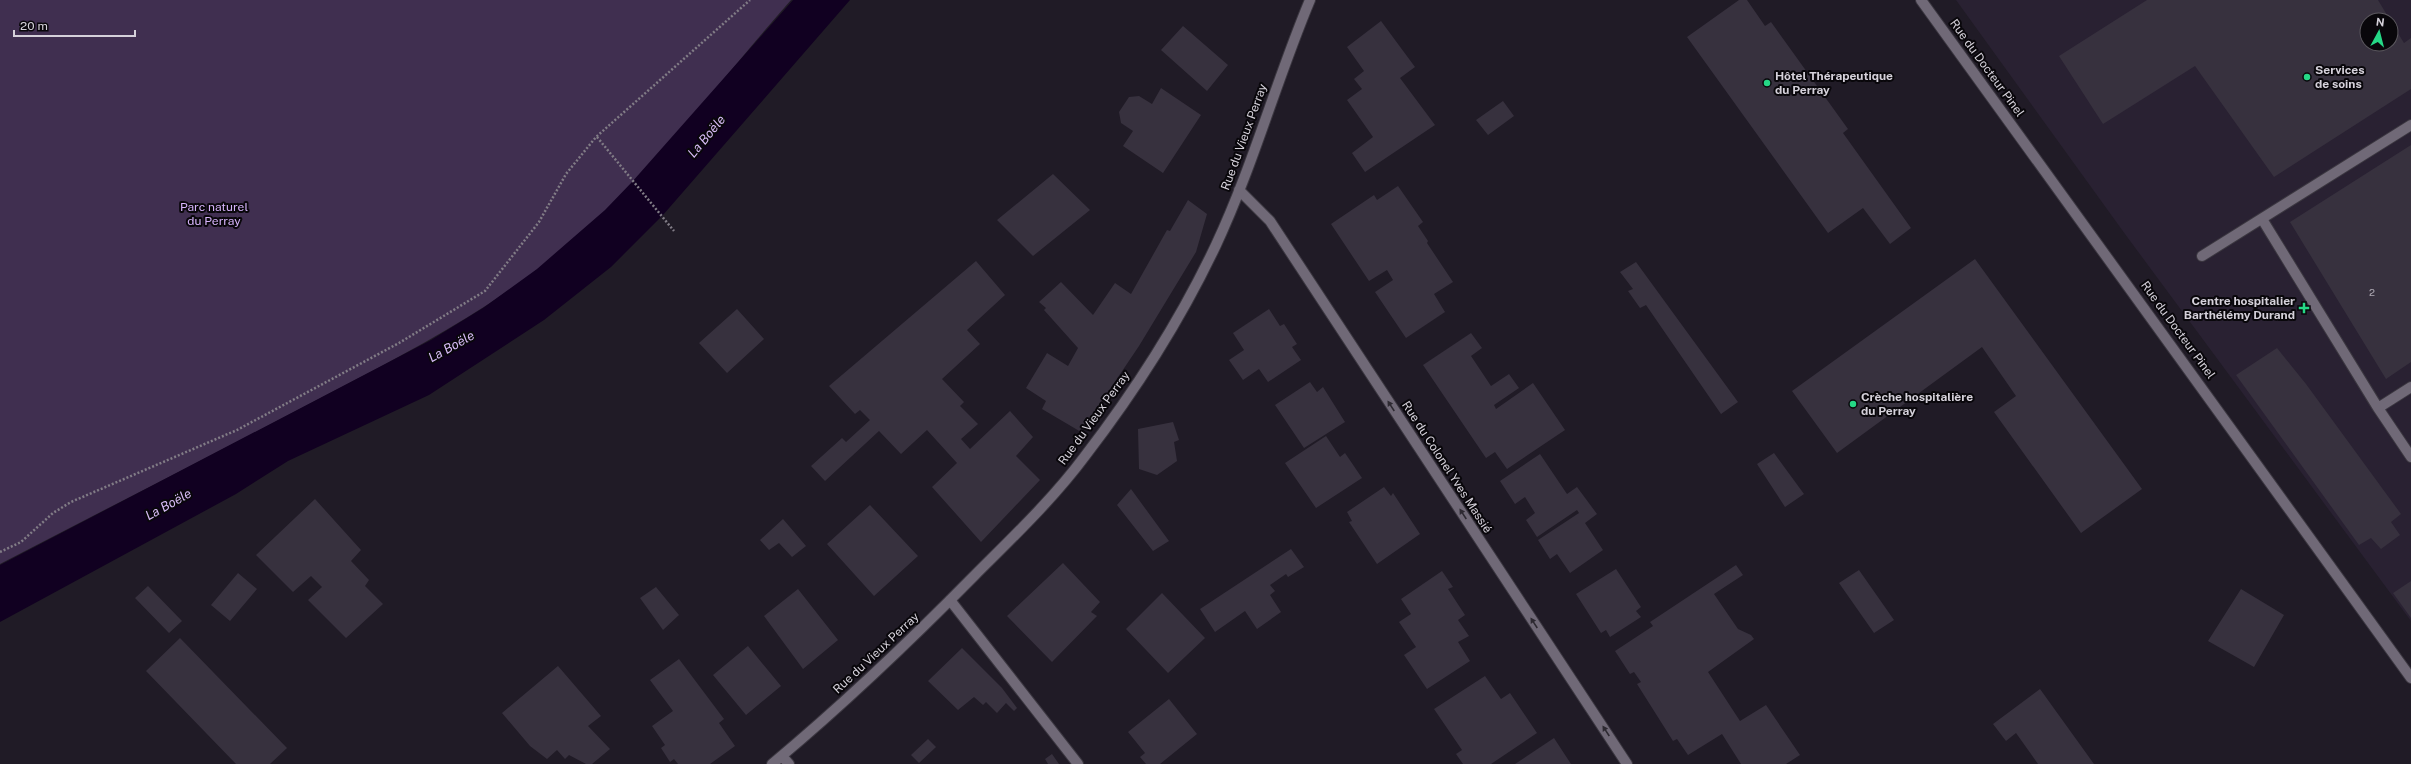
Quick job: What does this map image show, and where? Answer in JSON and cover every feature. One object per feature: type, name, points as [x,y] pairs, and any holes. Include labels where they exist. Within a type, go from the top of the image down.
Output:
[{"type":"street","name":"Rue du Vieux Perray","points":[[772,764],[786,760],[950,600],[1018,533],[1085,457],[1137,382],[1180,312],[1215,246],[1239,190],[1290,47],[1310,0]]},
{"type":"street","name":"Rue du Docteur Pinel","points":[[1921,0],[2411,678]]},
{"type":"street","points":[[2202,256],[2411,125]]},
{"type":"street","name":"Rue du Colonel Yves Massié","points":[[1239,190],[1270,221],[1627,764]]},
{"type":"street","points":[[2262,219],[2378,408],[2411,457]]},
{"type":"street","points":[[2378,408],[2411,387]]},
{"type":"street","points":[[950,600],[1078,764]]},
{"type":"path","points":[[0,552],[21,542],[53,513],[71,502],[237,430],[399,343],[485,291],[539,222],[566,174],[597,137],[750,0]]},
{"type":"path","points":[[597,137],[632,182],[663,215],[674,231]]},
{"type":"shaded area","name":"Centre hospitalier Barthélémy Durand","points":[[1956,0],[2411,0],[2411,621],[2125,234]]},
{"type":"green space","name":"Parc naturel du Perray","points":[[0,0],[791,0],[680,130],[623,193],[593,223],[535,272],[480,310],[393,360],[0,564]]},
{"type":"water","name":"La Boële","points":[[793,0],[850,0],[663,215],[611,267],[544,320],[429,395],[288,461],[236,494],[0,622],[0,565],[431,340],[483,308],[537,269],[605,210],[632,182]]},
{"type":"building","name":"Hôtel Thérapeutique du Perray","points":[[1739,0],[1747,0],[1765,26],[1771,22],[1848,129],[1843,133],[1911,228],[1890,244],[1863,208],[1828,233],[1687,37]]},
{"type":"building","name":"Services de soins","points":[[2147,0],[2378,0],[2385,12],[2359,12],[2359,52],[2399,52],[2399,35],[2404,43],[2411,38],[2411,89],[2274,177],[2195,66],[2103,124],[2059,56]]},
{"type":"building","points":[[1381,21],[1415,67],[1400,78],[1435,125],[1365,172],[1352,153],[1373,137],[1347,100],[1362,89],[1354,79],[1364,71],[1347,47]]},
{"type":"building","points":[[1183,26],[1228,65],[1207,91],[1161,50]]},
{"type":"building","points":[[1161,88],[1201,115],[1163,173],[1123,146],[1133,131],[1121,123],[1119,112],[1129,97],[1139,96],[1152,104]]},
{"type":"building","points":[[1503,101],[1514,116],[1488,135],[1476,120]]},
{"type":"building","points":[[2411,145],[2411,362],[2386,379],[2290,222]]},
{"type":"building","points":[[1053,174],[1090,210],[1033,256],[997,220]]},
{"type":"building","points":[[1398,186],[1423,222],[1418,226],[1428,241],[1427,243],[1453,282],[1434,294],[1445,312],[1406,338],[1375,292],[1393,280],[1387,270],[1369,281],[1331,224],[1374,195],[1377,200]]},
{"type":"building","points":[[1188,200],[1207,214],[1196,252],[1139,346],[1081,432],[1042,409],[1046,401],[1026,388],[1047,353],[1068,366],[1078,348],[1044,310],[1046,308],[1039,302],[1061,282],[1093,315],[1115,283],[1131,294],[1167,230],[1170,231]]},
{"type":"building","name":"Crèche hospitalière du Perray","points":[[1975,259],[2142,489],[2081,533],[1994,412],[2016,396],[1982,347],[1837,453],[1792,391]]},
{"type":"building","points":[[976,261],[1005,295],[967,330],[980,344],[942,379],[964,402],[960,406],[978,424],[961,439],[970,449],[1010,411],[1033,437],[1016,456],[1040,480],[981,542],[932,487],[957,463],[927,430],[901,454],[879,431],[825,481],[811,466],[842,438],[846,442],[870,420],[860,410],[855,414],[829,386]]},
{"type":"building","points":[[1636,262],[1738,402],[1721,414],[1646,305],[1640,308],[1628,291],[1633,289],[1620,272]]},
{"type":"building","points":[[737,309],[764,339],[727,373],[699,343]]},
{"type":"building","points":[[1269,309],[1280,326],[1284,324],[1297,344],[1292,347],[1301,360],[1268,382],[1259,369],[1243,380],[1229,360],[1244,350],[1233,333]]},
{"type":"building","points":[[1471,333],[1482,348],[1471,356],[1491,386],[1509,374],[1519,388],[1494,405],[1496,409],[1533,383],[1565,430],[1507,469],[1495,452],[1486,458],[1423,365]]},
{"type":"building","points":[[2277,348],[2306,384],[2401,514],[2391,522],[2400,535],[2381,549],[2371,538],[2359,545],[2236,375]]},
{"type":"building","points":[[1310,382],[1317,392],[1323,387],[1345,422],[1304,448],[1275,405]]},
{"type":"building","points":[[1173,422],[1179,440],[1174,442],[1177,461],[1157,475],[1139,469],[1138,429]]},
{"type":"building","points":[[1326,436],[1340,457],[1345,453],[1362,478],[1316,508],[1285,463]]},
{"type":"building","points":[[1774,453],[1804,494],[1785,507],[1757,464]]},
{"type":"building","points":[[1540,454],[1567,494],[1577,487],[1597,514],[1585,523],[1603,550],[1570,573],[1557,554],[1550,559],[1538,540],[1579,513],[1577,510],[1537,537],[1526,520],[1535,513],[1525,497],[1515,504],[1500,481]]},
{"type":"building","points":[[1384,487],[1391,496],[1393,493],[1420,534],[1377,564],[1349,522],[1352,521],[1347,512]]},
{"type":"building","points":[[1131,489],[1169,541],[1153,551],[1117,505]]},
{"type":"building","points":[[315,499],[361,550],[351,561],[369,580],[365,586],[383,604],[346,638],[308,600],[322,587],[311,576],[293,592],[256,555]]},
{"type":"building","points":[[870,505],[918,556],[874,596],[827,544]]},
{"type":"building","points":[[783,519],[806,546],[792,557],[779,543],[769,550],[760,540]]},
{"type":"building","points":[[1291,549],[1304,567],[1288,577],[1286,574],[1270,585],[1275,591],[1270,595],[1281,612],[1257,629],[1245,611],[1215,632],[1200,609]]},
{"type":"building","points":[[1063,563],[1100,602],[1091,612],[1097,616],[1052,662],[1007,616]]},
{"type":"building","points":[[1736,565],[1743,575],[1714,594],[1738,629],[1751,635],[1754,639],[1708,672],[1740,721],[1766,705],[1800,755],[1786,764],[1741,764],[1722,734],[1688,755],[1677,739],[1673,741],[1637,684],[1641,682],[1634,672],[1630,674],[1615,651],[1653,626],[1650,622]]},
{"type":"building","points":[[1616,569],[1641,607],[1636,611],[1641,617],[1610,637],[1606,630],[1601,633],[1576,594]]},
{"type":"building","points":[[1859,570],[1894,620],[1874,633],[1839,583]]},
{"type":"building","points":[[1442,571],[1453,587],[1448,589],[1465,615],[1458,620],[1469,636],[1458,642],[1470,661],[1427,689],[1404,655],[1416,647],[1399,622],[1411,614],[1401,599]]},
{"type":"building","points":[[238,573],[257,589],[230,621],[211,605]]},
{"type":"building","points":[[2411,581],[2411,618],[2393,593]]},
{"type":"building","points":[[148,586],[182,621],[169,633],[135,598]]},
{"type":"building","points":[[656,587],[679,615],[663,630],[640,598]]},
{"type":"building","points":[[798,589],[838,640],[803,669],[764,616]]},
{"type":"building","points":[[2241,589],[2284,615],[2254,667],[2208,641]]},
{"type":"building","points":[[1162,593],[1205,638],[1168,673],[1126,629]]},
{"type":"building","points":[[180,638],[287,748],[270,764],[236,764],[146,671]]},
{"type":"building","points":[[748,646],[781,686],[746,715],[713,675]]},
{"type":"building","points":[[962,648],[1002,688],[1017,708],[1014,711],[1006,703],[997,713],[986,702],[983,705],[974,697],[958,710],[928,681]]},
{"type":"building","points":[[679,659],[724,719],[719,723],[735,746],[710,764],[678,764],[674,759],[670,762],[661,748],[665,745],[652,726],[673,711],[650,680]]},
{"type":"building","points":[[558,666],[601,716],[588,726],[610,749],[592,764],[586,764],[569,755],[565,759],[557,750],[547,759],[530,746],[502,713]]},
{"type":"building","points":[[1485,676],[1501,699],[1510,693],[1537,733],[1491,764],[1463,764],[1456,754],[1462,750],[1434,709]]},
{"type":"building","points":[[2040,689],[2094,764],[2038,764],[2016,733],[2006,741],[1993,724]]},
{"type":"building","points":[[1169,699],[1197,734],[1160,764],[1146,764],[1140,757],[1145,753],[1128,732]]},
{"type":"building","points":[[1554,738],[1571,764],[1515,764]]},
{"type":"building","points":[[928,739],[936,747],[919,763],[911,755]]},
{"type":"building","points":[[1052,754],[1059,764],[1048,764],[1045,759]]},
{"type":"place","name":"Services de soins","points":[[2307,77]]},
{"type":"place","name":"Hôtel Thérapeutique du Perray","points":[[1767,83]]},
{"type":"place","name":"Centre hospitalier Barthélémy Durand","points":[[2304,308]]},
{"type":"place","name":"Crèche hospitalière du Perray","points":[[1853,404]]}]
